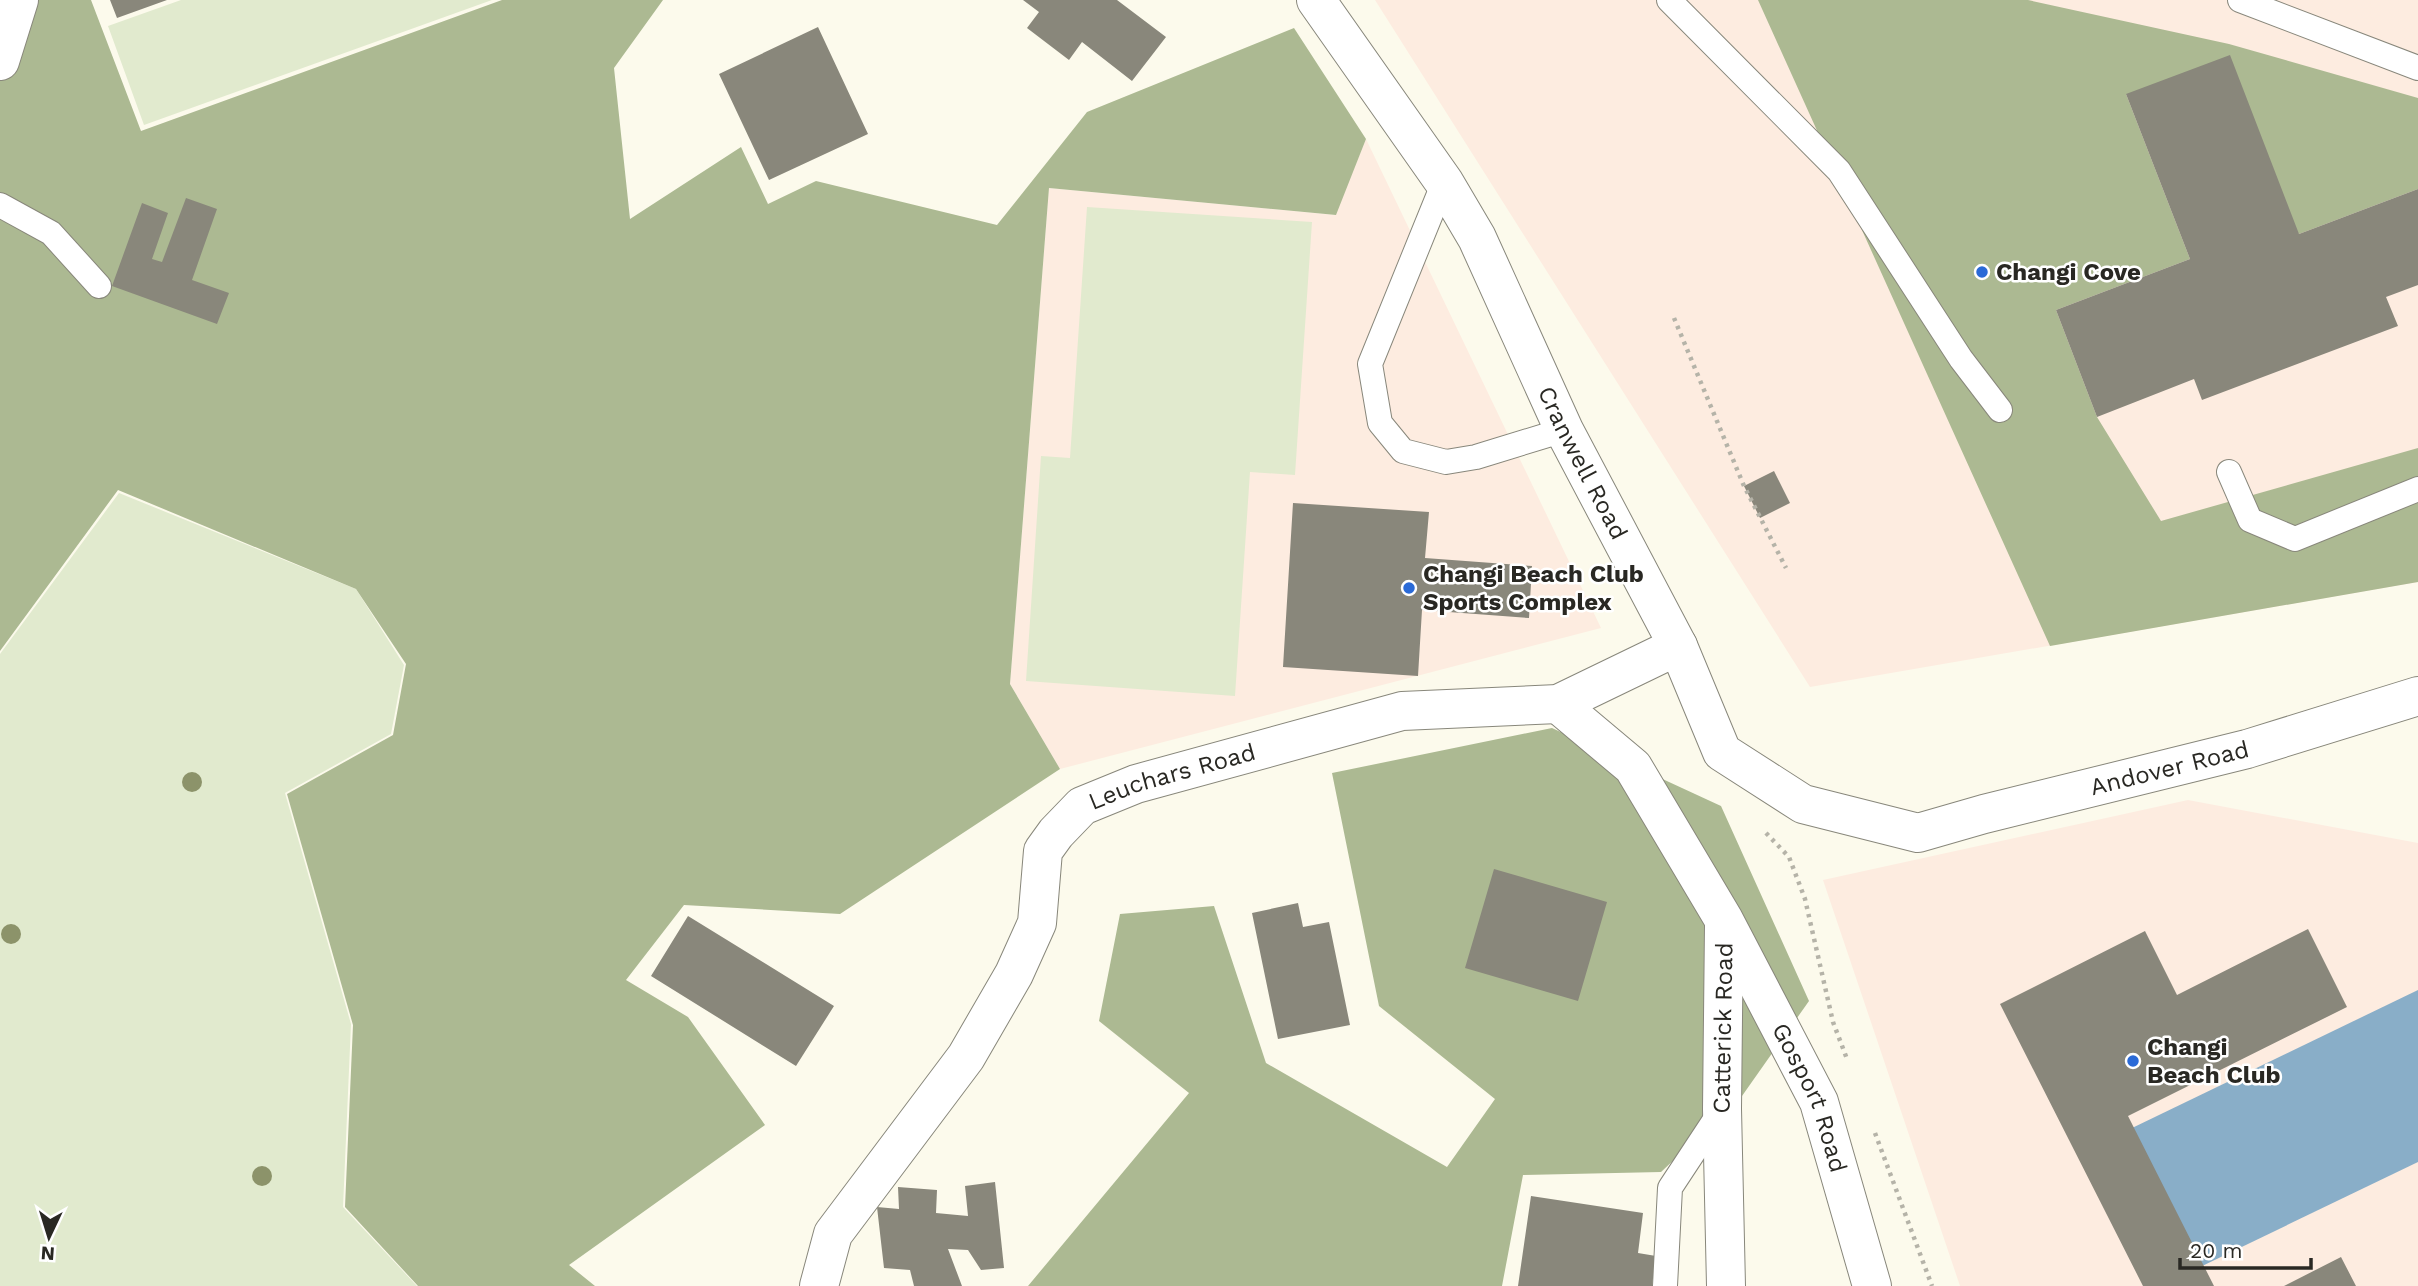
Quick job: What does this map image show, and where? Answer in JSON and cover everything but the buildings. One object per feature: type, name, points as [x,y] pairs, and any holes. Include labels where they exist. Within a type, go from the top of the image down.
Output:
[{"type":"street","points":[[0,61],[19,0]]},
{"type":"street","name":"Cranwell Road","points":[[1316,0],[1444,181],[1477,238],[1564,430],[1678,646],[1721,752],[1802,804],[1918,833]]},
{"type":"street","name":"Leuchars Road","points":[[820,1286],[833,1234],[966,1057],[1014,974],[1037,923],[1044,851],[1056,833],[1082,806],[1136,784],[1402,711],[1558,704],[1678,646]]},
{"type":"street","name":"Andover Road","points":[[1918,833],[2247,748],[2418,696]]},
{"type":"street","name":"Catterick Road","points":[[1558,704],[1633,767],[1724,920],[1722,1109],[1726,1286]]},
{"type":"street","name":"Gosport Road","points":[[1724,920],[1819,1102],[1872,1286]]},
{"type":"lane","points":[[1669,0],[1839,171],[1961,359],[2000,410]]},
{"type":"lane","points":[[2240,0],[2418,68]]},
{"type":"lane","points":[[1444,181],[1370,363],[1380,423],[1403,451],[1446,462],[1476,457],[1564,430]]},
{"type":"lane","points":[[0,205],[51,233],[99,286]]},
{"type":"lane","points":[[2229,471],[2250,520],[2295,539],[2418,489]]},
{"type":"lane","points":[[1665,1286],[1670,1188],[1722,1109]]},
{"type":"path","points":[[1674,318],[1744,486],[1786,568]]},
{"type":"path","points":[[1763,829],[1789,857],[1805,899],[1833,1022],[1847,1060]]},
{"type":"path","points":[[1871,1123],[1932,1286]]},
{"type":"shaded area","name":"Changi Cove","points":[[1375,0],[2418,0],[2418,582],[1810,687]]},
{"type":"shaded area","points":[[1366,139],[1601,628],[1060,769],[1010,684],[1049,188],[1335,215]]},
{"type":"shaded area","points":[[2188,800],[2418,843],[2418,1286],[1960,1286],[1823,880]]},
{"type":"green space","points":[[0,0],[91,0],[141,131],[502,0],[663,0],[614,68],[630,219],[741,147],[768,204],[816,181],[997,225],[1087,112],[1294,28],[1366,139],[1336,215],[1049,188],[1010,684],[1060,769],[840,914],[684,905],[626,980],[688,1017],[765,1125],[569,1265],[595,1286],[418,1286],[345,1207],[353,1025],[287,794],[393,735],[406,664],[356,589],[118,490],[0,651]]},
{"type":"green space","points":[[181,0],[492,0],[144,125],[108,26]]},
{"type":"green space","points":[[1758,0],[2028,0],[2229,44],[2418,98],[2418,189],[2299,234],[2126,94],[2190,259],[2056,310],[2097,417],[2161,521],[2418,448],[2418,582],[2050,646]]},
{"type":"green space","points":[[1087,207],[1312,222],[1295,475],[1250,472],[1235,696],[1026,681],[1041,456],[1070,458]]},
{"type":"green space","points":[[119,493],[356,589],[404,665],[391,734],[285,793],[351,1024],[343,1207],[417,1286],[0,1286],[0,654]]},
{"type":"green space","points":[[1552,728],[1721,806],[1809,1001],[1742,1096],[1661,1172],[1523,1175],[1502,1286],[1028,1286],[1189,1093],[1099,1021],[1120,914],[1214,906],[1266,1063],[1447,1167],[1495,1099],[1379,1006],[1332,773]]},
{"type":"water","points":[[2418,990],[2418,1162],[2198,1268],[2130,1129]]},
{"type":"place","name":"Changi Cove","points":[[1982,272]]},
{"type":"place","name":"Changi Beach Club Sports Complex","points":[[1409,588]]},
{"type":"place","name":"Changi Beach Club","points":[[2133,1061]]}]
